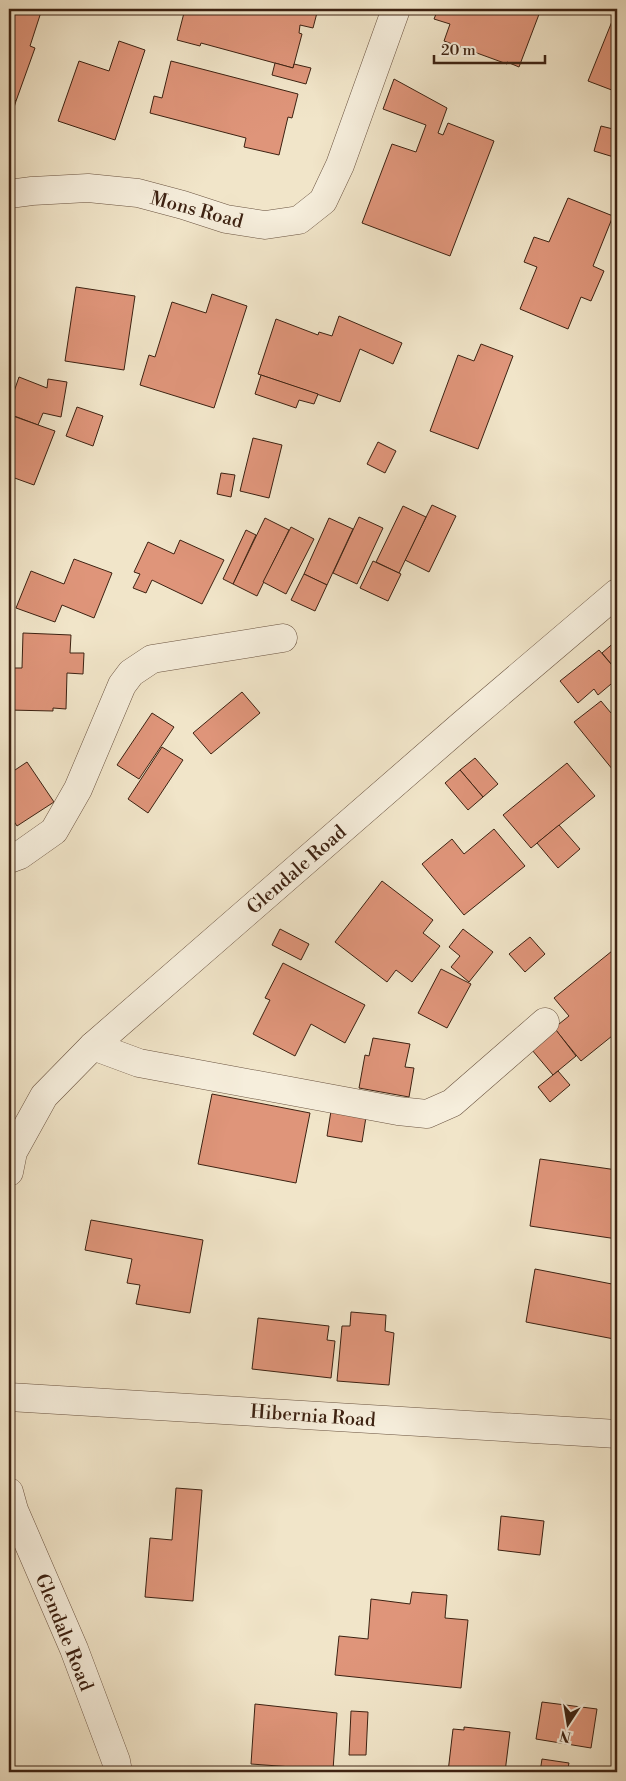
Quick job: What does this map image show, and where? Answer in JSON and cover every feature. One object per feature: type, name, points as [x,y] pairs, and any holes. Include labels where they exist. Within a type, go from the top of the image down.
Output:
[{"type":"street","name":"Mons Road","points":[[9,194],[88,188],[138,193],[183,205],[226,220],[265,225],[299,220],[323,200],[340,164],[396,9]]},
{"type":"street","name":"Glendale Road","points":[[9,1172],[13,1152],[44,1096],[93,1046],[463,724],[617,593]]},
{"type":"street","points":[[9,859],[20,855],[54,831],[78,790],[122,685],[131,673],[152,659],[283,638]]},
{"type":"street","points":[[93,1046],[139,1063],[398,1111],[427,1114],[452,1103],[545,1022]]},
{"type":"street","name":"Hibernia Road","points":[[9,1396],[617,1434]]},
{"type":"street","name":"Glendale Road","points":[[9,1492],[14,1510],[74,1649],[116,1761],[118,1772]]},
{"type":"building","points":[[9,9],[42,9],[30,46],[35,48],[16,101],[9,99]]},
{"type":"building","points":[[185,9],[318,9],[313,28],[300,25],[299,33],[302,34],[293,68],[201,43],[200,46],[177,40]]},
{"type":"building","points":[[438,9],[541,9],[519,67],[444,41],[450,24],[434,19]]},
{"type":"building","points":[[617,9],[617,92],[588,81]]},
{"type":"building","points":[[119,41],[145,50],[115,140],[58,121],[79,61],[109,71]]},
{"type":"building","points":[[171,61],[298,94],[292,118],[288,117],[279,155],[244,147],[246,138],[150,113],[154,96],[162,98]]},
{"type":"building","points":[[275,63],[293,68],[294,64],[311,68],[306,84],[272,75]]},
{"type":"building","points":[[394,79],[447,108],[438,133],[443,135],[448,123],[494,141],[450,256],[362,223],[392,144],[416,152],[426,125],[383,109]]},
{"type":"building","points":[[9,99],[16,101],[9,124]]},
{"type":"building","points":[[601,126],[617,130],[617,158],[594,151]]},
{"type":"building","points":[[568,198],[613,216],[593,266],[604,271],[591,301],[581,297],[568,329],[520,309],[537,267],[524,262],[534,237],[549,242]]},
{"type":"building","points":[[76,287],[135,296],[124,370],[65,361]]},
{"type":"building","points":[[212,294],[247,306],[214,408],[140,385],[149,355],[155,357],[172,302],[206,313]]},
{"type":"building","points":[[339,316],[402,343],[393,364],[360,349],[340,402],[258,374],[276,319],[318,335],[319,332],[332,336]]},
{"type":"building","points":[[9,319],[13,321],[9,333]]},
{"type":"building","points":[[481,344],[513,356],[478,449],[430,431],[458,355],[474,361]]},
{"type":"building","points":[[261,375],[318,394],[314,404],[299,400],[296,408],[255,394]]},
{"type":"building","points":[[19,377],[47,388],[48,379],[67,382],[61,417],[43,413],[38,425],[9,414],[9,406]]},
{"type":"building","points":[[77,407],[103,416],[93,446],[66,436]]},
{"type":"building","points":[[13,416],[55,431],[34,485],[9,476],[9,427]]},
{"type":"building","points":[[253,438],[282,445],[269,498],[240,491]]},
{"type":"building","points":[[378,442],[396,451],[385,473],[367,464]]},
{"type":"building","points":[[221,473],[235,475],[231,497],[217,494]]},
{"type":"building","points":[[432,505],[456,516],[429,572],[405,560]]},
{"type":"building","points":[[403,506],[426,517],[399,573],[376,562]]},
{"type":"building","points":[[359,517],[383,528],[357,584],[333,573]]},
{"type":"building","points":[[265,518],[289,530],[257,596],[233,584]]},
{"type":"building","points":[[329,518],[353,529],[327,585],[304,574]]},
{"type":"building","points":[[291,527],[314,539],[286,594],[263,582]]},
{"type":"building","points":[[246,530],[256,535],[233,584],[223,579]]},
{"type":"building","points":[[180,540],[224,560],[202,604],[152,580],[146,593],[133,588],[140,574],[134,572],[148,542],[174,554]]},
{"type":"building","points":[[74,559],[112,573],[94,618],[62,605],[55,622],[16,608],[31,571],[64,584]]},
{"type":"building","points":[[373,561],[401,574],[388,601],[360,588]]},
{"type":"building","points":[[304,574],[327,585],[315,611],[291,600]]},
{"type":"building","points":[[23,633],[71,635],[70,653],[84,653],[83,674],[67,673],[66,709],[53,708],[53,711],[9,710],[9,668],[22,668]]},
{"type":"building","points":[[617,640],[617,671],[602,653]]},
{"type":"building","points":[[599,650],[617,671],[615,675],[617,679],[598,695],[594,689],[578,703],[560,681]]},
{"type":"building","points":[[242,692],[260,713],[211,754],[193,733]]},
{"type":"building","points":[[601,701],[611,713],[617,708],[617,775],[574,722]]},
{"type":"building","points":[[152,713],[174,727],[139,779],[117,765]]},
{"type":"building","points":[[162,747],[183,760],[148,813],[128,799]]},
{"type":"building","points":[[475,758],[498,784],[483,797],[460,770]]},
{"type":"building","points":[[27,762],[54,802],[17,826],[9,814],[9,774]]},
{"type":"building","points":[[567,763],[595,796],[531,848],[503,815]]},
{"type":"building","points":[[460,770],[483,797],[468,810],[445,783]]},
{"type":"building","points":[[559,825],[580,849],[558,868],[537,843]]},
{"type":"building","points":[[494,829],[525,866],[464,915],[422,864],[452,839],[464,854]]},
{"type":"building","points":[[382,881],[433,920],[423,933],[440,946],[412,982],[396,970],[387,982],[335,942]]},
{"type":"building","points":[[280,929],[309,944],[301,960],[272,945]]},
{"type":"building","points":[[463,929],[493,952],[469,982],[451,967],[460,956],[449,947]]},
{"type":"building","points":[[530,937],[545,954],[525,972],[509,954]]},
{"type":"building","points":[[612,951],[617,958],[617,1032],[581,1061],[554,1028],[569,1016],[554,998]]},
{"type":"building","points":[[283,963],[365,1005],[345,1043],[311,1024],[295,1056],[253,1034],[270,1000],[265,998]]},
{"type":"building","points":[[441,969],[471,984],[447,1028],[418,1013]]},
{"type":"building","points":[[556,1030],[576,1056],[553,1075],[532,1050]]},
{"type":"building","points":[[373,1038],[410,1044],[405,1067],[414,1068],[409,1097],[359,1088],[365,1055],[369,1056]]},
{"type":"building","points":[[558,1071],[570,1085],[550,1102],[538,1087]]},
{"type":"building","points":[[212,1094],[310,1113],[296,1183],[198,1164]]},
{"type":"building","points":[[331,1111],[366,1117],[362,1142],[327,1136]]},
{"type":"building","points":[[540,1159],[617,1170],[617,1239],[530,1226]]},
{"type":"building","points":[[91,1220],[203,1240],[190,1313],[136,1304],[140,1285],[127,1283],[132,1259],[85,1250]]},
{"type":"building","points":[[535,1269],[617,1285],[617,1322],[614,1339],[526,1322]]},
{"type":"building","points":[[351,1312],[386,1315],[385,1331],[394,1333],[389,1385],[337,1381],[342,1326],[350,1326]]},
{"type":"building","points":[[258,1318],[329,1326],[327,1340],[335,1341],[331,1378],[252,1369]]},
{"type":"building","points":[[176,1488],[202,1490],[193,1601],[145,1597],[150,1538],[172,1540]]},
{"type":"building","points":[[501,1516],[544,1521],[540,1555],[498,1550]]},
{"type":"building","points":[[412,1592],[447,1595],[445,1618],[468,1620],[461,1688],[335,1675],[339,1636],[368,1639],[371,1599],[410,1604]]},
{"type":"building","points":[[542,1702],[597,1709],[591,1748],[536,1739]]},
{"type":"building","points":[[255,1704],[337,1713],[333,1770],[251,1764]]},
{"type":"building","points":[[351,1711],[368,1712],[366,1755],[349,1755]]},
{"type":"building","points":[[464,1727],[510,1732],[505,1772],[448,1772],[453,1729],[464,1730]]},
{"type":"building","points":[[542,1759],[569,1763],[567,1772],[540,1772]]}]
